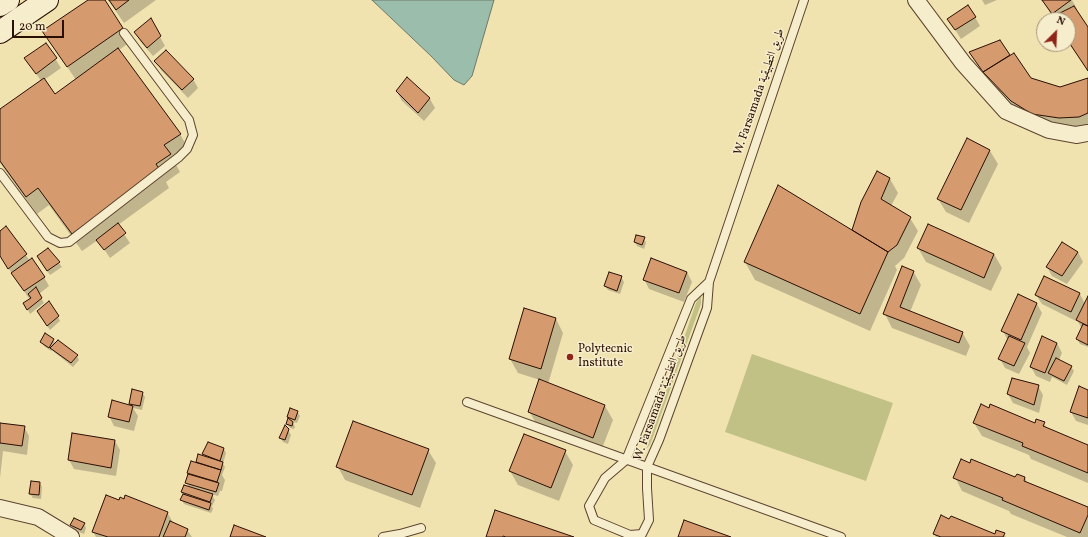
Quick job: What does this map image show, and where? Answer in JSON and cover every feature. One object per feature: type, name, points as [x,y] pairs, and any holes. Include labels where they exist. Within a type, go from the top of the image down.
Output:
[{"type":"main road","points":[[0,5],[8,0]]},
{"type":"main road","points":[[0,32],[47,0]]},
{"type":"street","points":[[916,0],[963,63],[1006,111],[1048,130],[1076,135],[1088,133]]},
{"type":"street","points":[[0,508],[38,517],[72,537]]},
{"type":"lane","name":"W. Farsamada طريق التطبيقية","points":[[709,282],[691,299],[626,460],[605,478],[589,506],[594,520],[630,535],[642,534],[649,520],[646,488],[647,467],[659,440],[707,308],[709,282],[804,0]]},
{"type":"lane","points":[[0,173],[48,237],[60,243],[69,242],[188,149],[193,135],[189,120],[124,33]]},
{"type":"lane","points":[[467,402],[841,537]]},
{"type":"lane","points":[[383,537],[421,528]]},
{"type":"green space","points":[[701,296],[701,304],[650,445],[646,449],[696,303]]},
{"type":"green space","points":[[752,354],[893,403],[866,481],[725,432]]},
{"type":"shaded area","points":[[372,0],[494,0],[472,76],[464,85],[454,80]]},
{"type":"building","points":[[88,0],[105,0],[123,28],[67,67],[42,31]]},
{"type":"building","points":[[109,0],[129,0],[116,10]]},
{"type":"building","points":[[1042,0],[1071,0],[1055,12],[1051,12]]},
{"type":"building","points":[[968,5],[976,17],[955,30],[947,19]]},
{"type":"building","points":[[1074,6],[1088,27],[1088,71],[1075,52],[1076,12],[1062,12]]},
{"type":"building","points":[[151,18],[161,36],[147,48],[134,32]]},
{"type":"building","points":[[1000,40],[1010,55],[983,72],[969,52]]},
{"type":"building","points":[[46,43],[57,58],[36,74],[24,58]]},
{"type":"building","points":[[118,48],[181,134],[164,145],[171,154],[156,164],[160,170],[72,234],[38,188],[26,197],[0,161],[0,109],[44,78],[55,94]]},
{"type":"building","points":[[166,50],[194,79],[182,90],[154,61]]},
{"type":"building","points":[[1014,53],[1031,78],[1060,87],[1088,78],[1088,113],[1079,117],[1059,118],[1032,114],[1011,101],[983,72]]},
{"type":"building","points":[[407,77],[430,98],[418,113],[396,91]]},
{"type":"building","points":[[967,138],[990,150],[961,210],[937,199]]},
{"type":"building","points":[[877,171],[890,178],[881,199],[911,217],[897,245],[888,252],[852,230],[861,202]]},
{"type":"building","points":[[778,185],[888,252],[860,314],[744,262]]},
{"type":"building","points":[[118,223],[126,233],[104,250],[96,240]]},
{"type":"building","points":[[928,224],[994,254],[984,278],[917,248]]},
{"type":"building","points":[[6,226],[27,254],[8,269],[0,256],[0,231]]},
{"type":"building","points":[[636,235],[645,237],[642,245],[634,242]]},
{"type":"building","points":[[1062,242],[1078,252],[1062,276],[1046,267]]},
{"type":"building","points":[[48,248],[60,262],[47,271],[37,256]]},
{"type":"building","points":[[32,258],[45,277],[24,291],[11,273]]},
{"type":"building","points":[[651,258],[687,272],[679,293],[643,280]]},
{"type":"building","points":[[902,266],[914,271],[900,307],[963,332],[959,343],[883,314]]},
{"type":"building","points":[[609,272],[622,276],[617,291],[604,286]]},
{"type":"building","points":[[1044,276],[1080,293],[1071,312],[1035,295]]},
{"type":"building","points":[[36,287],[42,298],[27,310],[23,303],[31,298],[28,294]]},
{"type":"building","points":[[1018,294],[1037,303],[1021,340],[1001,331]]},
{"type":"building","points":[[1088,296],[1088,326],[1076,320]]},
{"type":"building","points":[[49,301],[59,316],[47,326],[37,311]]},
{"type":"building","points":[[524,308],[556,318],[541,369],[509,359]]},
{"type":"building","points":[[1083,324],[1088,326],[1088,345],[1076,339]]},
{"type":"building","points":[[45,333],[54,339],[49,348],[40,342]]},
{"type":"building","points":[[1009,336],[1025,343],[1014,366],[998,359]]},
{"type":"building","points":[[1042,336],[1057,343],[1045,373],[1030,367]]},
{"type":"building","points":[[58,340],[78,355],[71,363],[50,348]]},
{"type":"building","points":[[1056,358],[1072,366],[1064,381],[1048,373]]},
{"type":"building","points":[[1012,378],[1039,385],[1034,405],[1007,394]]},
{"type":"building","points":[[539,379],[605,405],[593,438],[528,412]]},
{"type":"building","points":[[1079,386],[1088,390],[1088,418],[1070,412]]},
{"type":"building","points":[[132,389],[143,392],[140,406],[129,404]]},
{"type":"building","points":[[112,400],[133,406],[129,422],[108,417]]},
{"type":"building","points":[[981,404],[989,408],[990,404],[1035,423],[1036,419],[1045,422],[1043,426],[1088,445],[1088,473],[1022,446],[1023,443],[973,423]]},
{"type":"building","points":[[290,408],[298,411],[295,420],[287,417]]},
{"type":"building","points":[[288,418],[293,422],[292,426],[286,424]]},
{"type":"building","points":[[353,421],[429,449],[412,495],[336,467]]},
{"type":"building","points":[[0,423],[25,426],[22,446],[0,443]]},
{"type":"building","points":[[285,425],[289,429],[285,440],[279,438]]},
{"type":"building","points":[[72,433],[115,440],[111,468],[68,460]]},
{"type":"building","points":[[524,434],[566,450],[551,488],[509,471]]},
{"type":"building","points":[[208,442],[224,448],[220,461],[202,454]]},
{"type":"building","points":[[198,454],[223,462],[221,470],[196,462]]},
{"type":"building","points":[[961,459],[970,463],[971,459],[1015,477],[1017,474],[1025,477],[1024,481],[1088,507],[1088,515],[1080,533],[1002,500],[1003,498],[953,478]]},
{"type":"building","points":[[191,461],[221,470],[217,482],[187,473]]},
{"type":"building","points":[[188,474],[219,483],[216,492],[185,483]]},
{"type":"building","points":[[31,481],[40,482],[39,495],[29,494]]},
{"type":"building","points":[[184,485],[213,494],[210,502],[181,492]]},
{"type":"building","points":[[183,494],[211,503],[209,510],[180,500]]},
{"type":"building","points":[[106,495],[119,500],[120,497],[124,499],[125,495],[168,512],[159,537],[108,537],[92,532]]},
{"type":"building","points":[[495,510],[574,537],[486,537]]},
{"type":"building","points":[[941,515],[949,519],[951,516],[995,534],[996,530],[1005,533],[1003,537],[941,537],[933,534]]},
{"type":"building","points":[[74,518],[85,523],[81,530],[70,525]]},
{"type":"building","points":[[684,520],[731,537],[678,537]]},
{"type":"building","points":[[170,521],[188,529],[185,537],[163,537]]},
{"type":"building","points":[[234,525],[266,537],[230,537]]},
{"type":"place","name":"Polytecnic Institute","points":[[570,357]]}]
